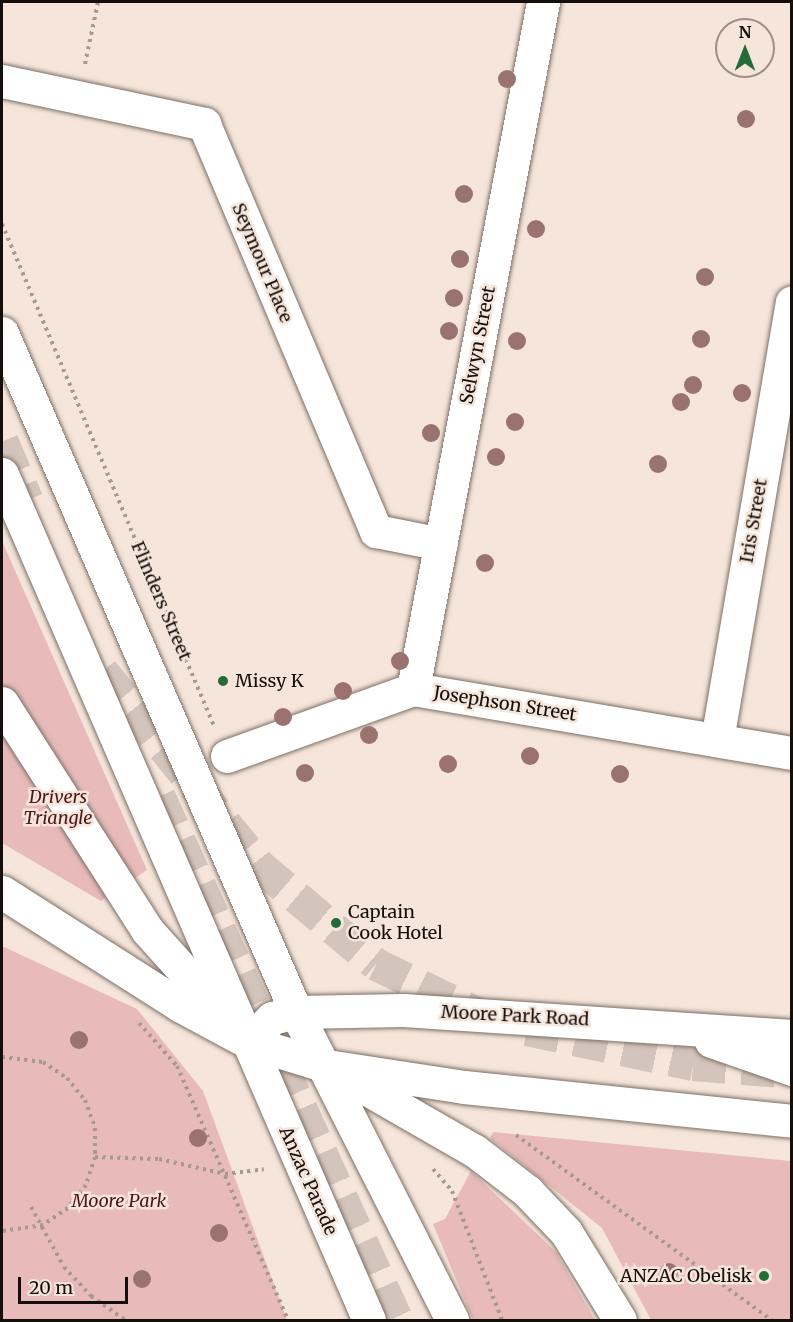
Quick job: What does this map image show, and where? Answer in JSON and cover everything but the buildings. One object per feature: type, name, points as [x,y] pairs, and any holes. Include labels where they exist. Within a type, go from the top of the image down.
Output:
[{"type":"main road","name":"Selwyn Street","points":[[413,689],[543,2]]},
{"type":"main road","name":"Seymour Place","points":[[2,81],[204,124],[376,531],[441,544]]},
{"type":"main road","name":"Iris Street","points":[[717,740],[780,437],[792,302]]},
{"type":"main road","points":[[2,333],[296,1012],[327,1066],[452,1320]]},
{"type":"main road","points":[[2,474],[248,1041]]},
{"type":"main road","name":"Josephson Street","points":[[227,756],[413,689],[792,753]]},
{"type":"main road","points":[[2,703],[147,930],[248,1041]]},
{"type":"main road","points":[[2,892],[181,1006],[248,1041],[327,1066],[464,1087],[792,1121]]},
{"type":"main road","name":"Moore Park Road","points":[[248,1041],[272,1018],[296,1012],[403,1010],[670,1026],[792,1036]]},
{"type":"main road","points":[[670,1026],[792,1069]]},
{"type":"main road","name":"Anzac Parade","points":[[248,1041],[369,1320]]},
{"type":"main road","points":[[327,1066],[475,1151],[528,1191],[566,1232],[620,1320]]},
{"type":"path","points":[[78,97],[98,2]]},
{"type":"path","name":"Flinders Street","points":[[2,224],[227,756]]},
{"type":"path","points":[[135,1019],[177,1066],[288,1320]]},
{"type":"path","points":[[2,1057],[43,1062],[67,1078],[88,1110],[95,1157],[80,1193],[43,1225],[2,1231]]},
{"type":"path","points":[[510,1131],[772,1320]]},
{"type":"path","points":[[95,1157],[159,1159],[225,1174],[243,1174]]},
{"type":"path","points":[[452,1191],[502,1320]]},
{"type":"path","points":[[31,1207],[43,1225],[64,1267],[91,1296],[125,1320]]},
{"type":"green space","name":"Drivers Triangle","points":[[2,541],[147,870],[101,901],[2,843]]},
{"type":"green space","name":"Moore Park","points":[[2,946],[137,1009],[203,1091],[287,1320],[2,1320]]},
{"type":"green space","points":[[493,1132],[791,1161],[791,1320],[651,1320],[602,1228],[490,1138]]},
{"type":"green space","points":[[471,1171],[556,1252],[595,1320],[473,1320],[433,1224],[445,1219]]},
{"type":"tunnel","points":[[2,441],[27,500]]},
{"type":"tunnel","points":[[102,671],[259,865],[376,964],[481,1015]]},
{"type":"tunnel","points":[[159,796],[397,1320]]},
{"type":"tunnel","points":[[527,1029],[693,1064],[781,1071]]},
{"type":"place","name":"Missy K","points":[[223,681]]},
{"type":"place","name":"Captain Cook Hotel","points":[[336,923]]},
{"type":"place","name":"ANZAC Obelisk","points":[[764,1276]]}]
